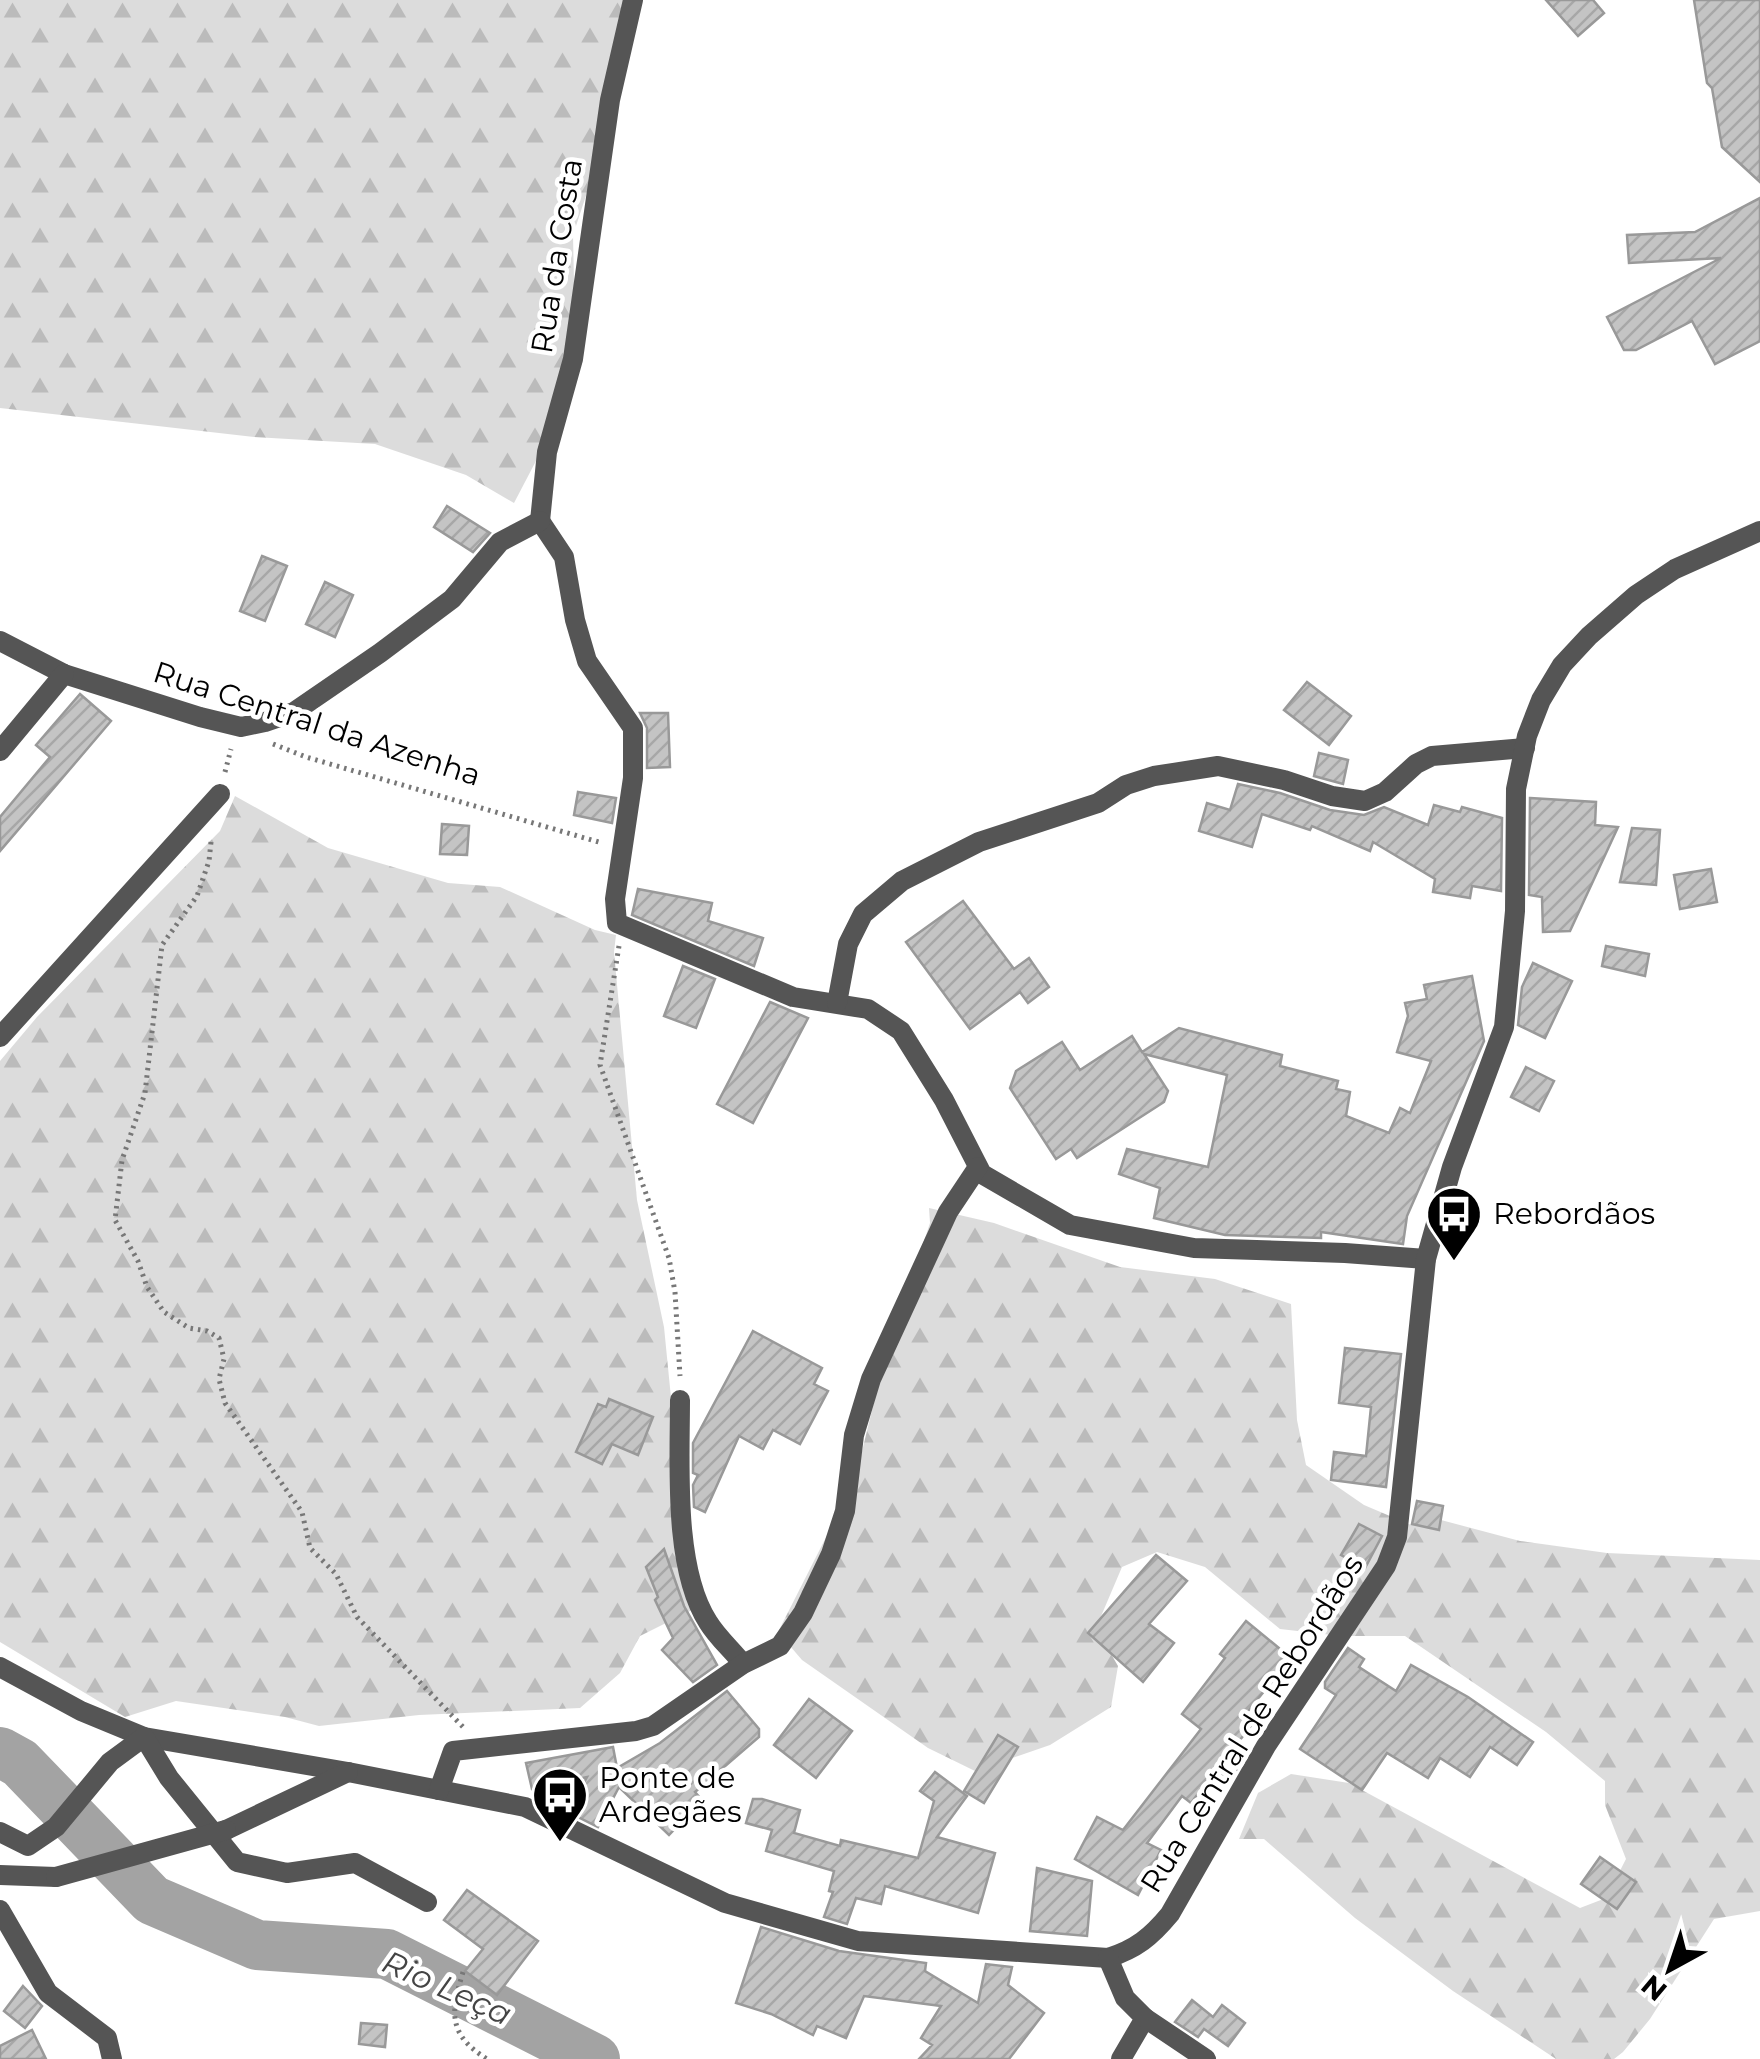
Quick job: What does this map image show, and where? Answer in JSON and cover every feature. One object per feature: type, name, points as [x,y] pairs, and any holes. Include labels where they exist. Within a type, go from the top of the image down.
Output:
[{"type":"street","name":"Rua da Costa","points":[[540,521],[547,452],[574,359],[610,100],[633,0]]},
{"type":"street","points":[[242,727],[294,712],[322,695],[452,599],[500,542],[540,521],[564,557],[587,661],[632,728],[633,778],[614,900],[617,924],[793,997],[868,1009],[901,1031],[944,1100],[982,1174],[1070,1224],[1194,1248],[1426,1260]]},
{"type":"street","name":"Rua Central de Rebordãos","points":[[1108,1958],[1136,1948],[1170,1914],[1266,1746],[1386,1566],[1401,1516],[1426,1260],[1452,1167],[1504,1026],[1515,912],[1516,788],[1541,700],[1562,665],[1636,595],[1676,569],[1760,531]]},
{"type":"street","name":"Rua Central da Azenha","points":[[0,641],[64,674],[242,727]]},
{"type":"street","points":[[0,751],[64,674]]},
{"type":"street","points":[[836,1003],[848,944],[862,914],[902,881],[979,842],[1098,803],[1126,784],[1218,766],[1284,780],[1332,796],[1365,800],[1385,792],[1416,764],[1432,756],[1525,748]]},
{"type":"street","points":[[0,1037],[220,794]]},
{"type":"street","points":[[440,1790],[453,1751],[653,1726],[744,1664],[780,1646],[803,1614],[845,1511],[854,1434],[871,1379],[948,1212],[978,1166]]},
{"type":"street","points":[[680,1400],[680,1505],[690,1574],[707,1621],[744,1664]]},
{"type":"street","points":[[0,1668],[81,1711],[144,1736],[525,1807],[724,1902],[858,1941],[1108,1958],[1125,1998],[1144,2018],[1206,2059]]},
{"type":"street","points":[[0,1832],[28,1846],[56,1827],[110,1762],[144,1736]]},
{"type":"street","points":[[144,1736],[168,1778],[237,1862],[287,1873],[355,1863],[428,1902]]},
{"type":"street","points":[[0,1875],[56,1878],[226,1830],[348,1772]]},
{"type":"street","points":[[0,1910],[48,1993],[107,2038],[112,2059]]},
{"type":"street","points":[[1121,2059],[1144,2018]]},
{"type":"path","points":[[242,727],[231,748],[213,813],[210,862],[197,896],[162,945],[146,1092],[122,1160],[115,1220],[138,1261],[147,1287],[164,1312],[190,1328],[220,1338],[224,1359],[219,1380],[225,1403],[302,1512],[310,1548],[336,1574],[357,1617],[482,1748]]},
{"type":"path","name":"Rua Central da Azenha","points":[[242,727],[260,739],[306,756],[572,837],[622,848]]},
{"type":"path","points":[[617,924],[620,950],[600,1065],[668,1258],[675,1292],[680,1400]]},
{"type":"path","points":[[463,1972],[452,2008],[454,2026],[487,2059]]},
{"type":"green space","points":[[0,0],[640,0],[609,126],[573,235],[575,330],[537,459],[514,503],[466,475],[375,444],[254,437],[0,408]]},
{"type":"green space","points":[[235,796],[328,848],[448,883],[500,887],[595,930],[616,935],[614,952],[637,1200],[664,1327],[692,1610],[640,1636],[620,1673],[580,1708],[419,1715],[319,1726],[285,1717],[176,1701],[125,1717],[0,1642],[0,1061],[37,1017],[220,831]]},
{"type":"green space","points":[[929,1208],[994,1223],[1120,1267],[1215,1279],[1291,1304],[1297,1420],[1306,1465],[1364,1505],[1411,1525],[1441,1520],[1520,1541],[1607,1553],[1760,1560],[1760,1911],[1714,1919],[1650,2019],[1623,2052],[1614,2059],[1556,2059],[1453,1991],[1355,1918],[1264,1839],[1239,1839],[1258,1793],[1291,1774],[1349,1783],[1580,1908],[1606,1898],[1626,1859],[1605,1805],[1605,1781],[1546,1732],[1405,1636],[1341,1636],[1280,1629],[1205,1567],[1157,1552],[1122,1567],[1096,1628],[1118,1666],[1111,1707],[1050,1745],[975,1771],[928,1748],[802,1660],[778,1632],[855,1480],[884,1361],[930,1223]]},
{"type":"building","points":[[1546,0],[1593,0],[1604,13],[1578,36]]},
{"type":"building","points":[[1694,0],[1760,0],[1760,182],[1722,147]]},
{"type":"building","points":[[1760,198],[1760,341],[1715,364],[1692,321],[1636,350],[1624,350],[1607,317],[1721,258],[1629,263],[1627,235],[1695,232]]},
{"type":"building","points":[[447,506],[490,533],[473,552],[434,527]]},
{"type":"building","points":[[262,556],[287,566],[265,621],[240,611]]},
{"type":"building","points":[[325,582],[353,595],[335,637],[306,624]]},
{"type":"building","points":[[1307,682],[1351,716],[1329,745],[1284,710]]},
{"type":"building","points":[[80,694],[111,721],[0,851],[0,817],[50,757],[36,745]]},
{"type":"building","points":[[640,713],[668,713],[670,767],[647,768],[647,728]]},
{"type":"building","points":[[1319,753],[1348,760],[1343,784],[1314,776]]},
{"type":"building","points":[[1238,784],[1330,810],[1364,815],[1384,807],[1428,825],[1434,805],[1460,812],[1462,807],[1502,818],[1501,891],[1472,886],[1470,898],[1433,892],[1435,879],[1373,842],[1370,851],[1312,826],[1310,830],[1262,814],[1252,847],[1199,831],[1207,803],[1230,810]]},
{"type":"building","points":[[578,792],[616,798],[612,823],[574,815]]},
{"type":"building","points":[[1530,798],[1596,802],[1595,825],[1618,827],[1570,931],[1543,932],[1542,897],[1529,895]]},
{"type":"building","points":[[442,824],[469,826],[467,855],[440,854]]},
{"type":"building","points":[[1632,828],[1660,830],[1656,885],[1620,882]]},
{"type":"building","points":[[1711,869],[1717,902],[1680,909],[1674,875]]},
{"type":"building","points":[[638,889],[712,903],[708,921],[763,938],[754,966],[632,915]]},
{"type":"building","points":[[963,901],[1014,969],[1029,958],[1049,987],[1028,1003],[1020,992],[970,1029],[906,942]]},
{"type":"building","points":[[1606,946],[1649,954],[1645,976],[1602,966]]},
{"type":"building","points":[[1533,963],[1572,981],[1545,1038],[1518,1025],[1522,987]]},
{"type":"building","points":[[683,966],[715,979],[696,1028],[664,1016]]},
{"type":"building","points":[[1472,976],[1484,1041],[1407,1216],[1403,1244],[1321,1232],[1321,1238],[1225,1235],[1154,1218],[1160,1188],[1119,1174],[1127,1149],[1208,1167],[1227,1075],[1144,1054],[1168,1091],[1164,1102],[1077,1158],[1071,1149],[1056,1159],[1010,1088],[1016,1071],[1062,1042],[1080,1070],[1132,1036],[1142,1052],[1179,1028],[1282,1055],[1280,1066],[1338,1081],[1336,1089],[1350,1092],[1346,1116],[1389,1133],[1400,1108],[1410,1113],[1431,1061],[1397,1052],[1408,1016],[1405,1003],[1427,999],[1424,985]]},
{"type":"building","points":[[770,1002],[808,1018],[753,1123],[717,1104]]},
{"type":"building","points":[[1526,1067],[1554,1081],[1539,1111],[1511,1097]]},
{"type":"building","points":[[753,1331],[822,1368],[814,1384],[828,1391],[800,1444],[773,1430],[763,1449],[739,1436],[705,1512],[694,1507],[693,1485],[698,1475],[693,1473],[693,1443]]},
{"type":"building","points":[[1345,1348],[1401,1354],[1386,1487],[1331,1480],[1334,1452],[1366,1456],[1371,1407],[1339,1403]]},
{"type":"building","points":[[609,1399],[653,1417],[638,1455],[612,1444],[602,1464],[576,1452],[598,1404],[606,1407]]},
{"type":"building","points":[[1417,1501],[1443,1506],[1439,1530],[1412,1524]]},
{"type":"building","points":[[1359,1524],[1382,1536],[1365,1568],[1341,1555]]},
{"type":"building","points":[[664,1549],[684,1606],[717,1665],[693,1682],[662,1650],[673,1638],[655,1600],[658,1597],[646,1567]]},
{"type":"building","points":[[1156,1555],[1187,1581],[1149,1624],[1174,1643],[1143,1682],[1088,1633]]},
{"type":"building","points":[[1246,1621],[1291,1658],[1244,1716],[1253,1723],[1230,1753],[1241,1762],[1227,1785],[1213,1774],[1191,1803],[1182,1796],[1147,1843],[1161,1850],[1138,1895],[1075,1859],[1097,1817],[1123,1830],[1201,1729],[1182,1714],[1225,1658],[1220,1654]]},
{"type":"building","points":[[1348,1648],[1364,1659],[1359,1667],[1396,1691],[1411,1665],[1468,1697],[1533,1742],[1517,1765],[1490,1747],[1470,1777],[1440,1758],[1428,1778],[1387,1753],[1362,1790],[1300,1749],[1336,1695],[1325,1688],[1325,1682]]},
{"type":"building","points":[[727,1691],[759,1729],[759,1737],[695,1792],[702,1800],[669,1835],[619,1787],[598,1827],[568,1812],[587,1777],[532,1789],[526,1763],[613,1747],[617,1768],[660,1743]]},
{"type":"building","points":[[809,1699],[852,1731],[816,1778],[774,1745]]},
{"type":"building","points":[[998,1735],[1018,1747],[984,1803],[964,1791]]},
{"type":"building","points":[[935,1772],[967,1796],[937,1837],[995,1853],[978,1913],[885,1886],[881,1904],[856,1898],[847,1924],[824,1917],[833,1892],[829,1891],[834,1871],[766,1851],[772,1830],[746,1823],[753,1799],[762,1799],[800,1810],[794,1833],[840,1846],[841,1840],[918,1858],[934,1801],[920,1791]]},
{"type":"building","points":[[1600,1857],[1636,1882],[1617,1909],[1581,1884]]},
{"type":"building","points":[[1037,1868],[1092,1881],[1087,1936],[1030,1931]]},
{"type":"building","points":[[467,1890],[538,1941],[497,1995],[465,1971],[483,1949],[444,1920]]},
{"type":"building","points":[[761,1927],[839,1951],[926,1963],[925,1971],[978,2003],[986,1964],[1012,1967],[1008,1985],[1044,2013],[1009,2059],[919,2059],[932,2045],[921,2038],[941,2006],[864,1996],[846,2038],[817,2026],[813,2035],[771,2014],[736,2003]]},
{"type":"building","points":[[23,1986],[42,2006],[25,2028],[4,2011]]},
{"type":"building","points":[[1192,2000],[1213,2017],[1222,2005],[1245,2023],[1228,2046],[1204,2029],[1198,2037],[1175,2022]]},
{"type":"building","points":[[361,2023],[387,2025],[385,2047],[359,2044]]},
{"type":"building","points":[[32,2030],[46,2059],[0,2059],[0,2046]]},
{"type":"waterway","name":"Rio Leça","points":[[0,1752],[20,1763],[152,1900],[257,1945],[387,1954],[595,2059]]},
{"type":"place","name":"Rebordãos","points":[[1454,1263]]},
{"type":"place","name":"Ponte de Ardegães","points":[[560,1844]]}]
